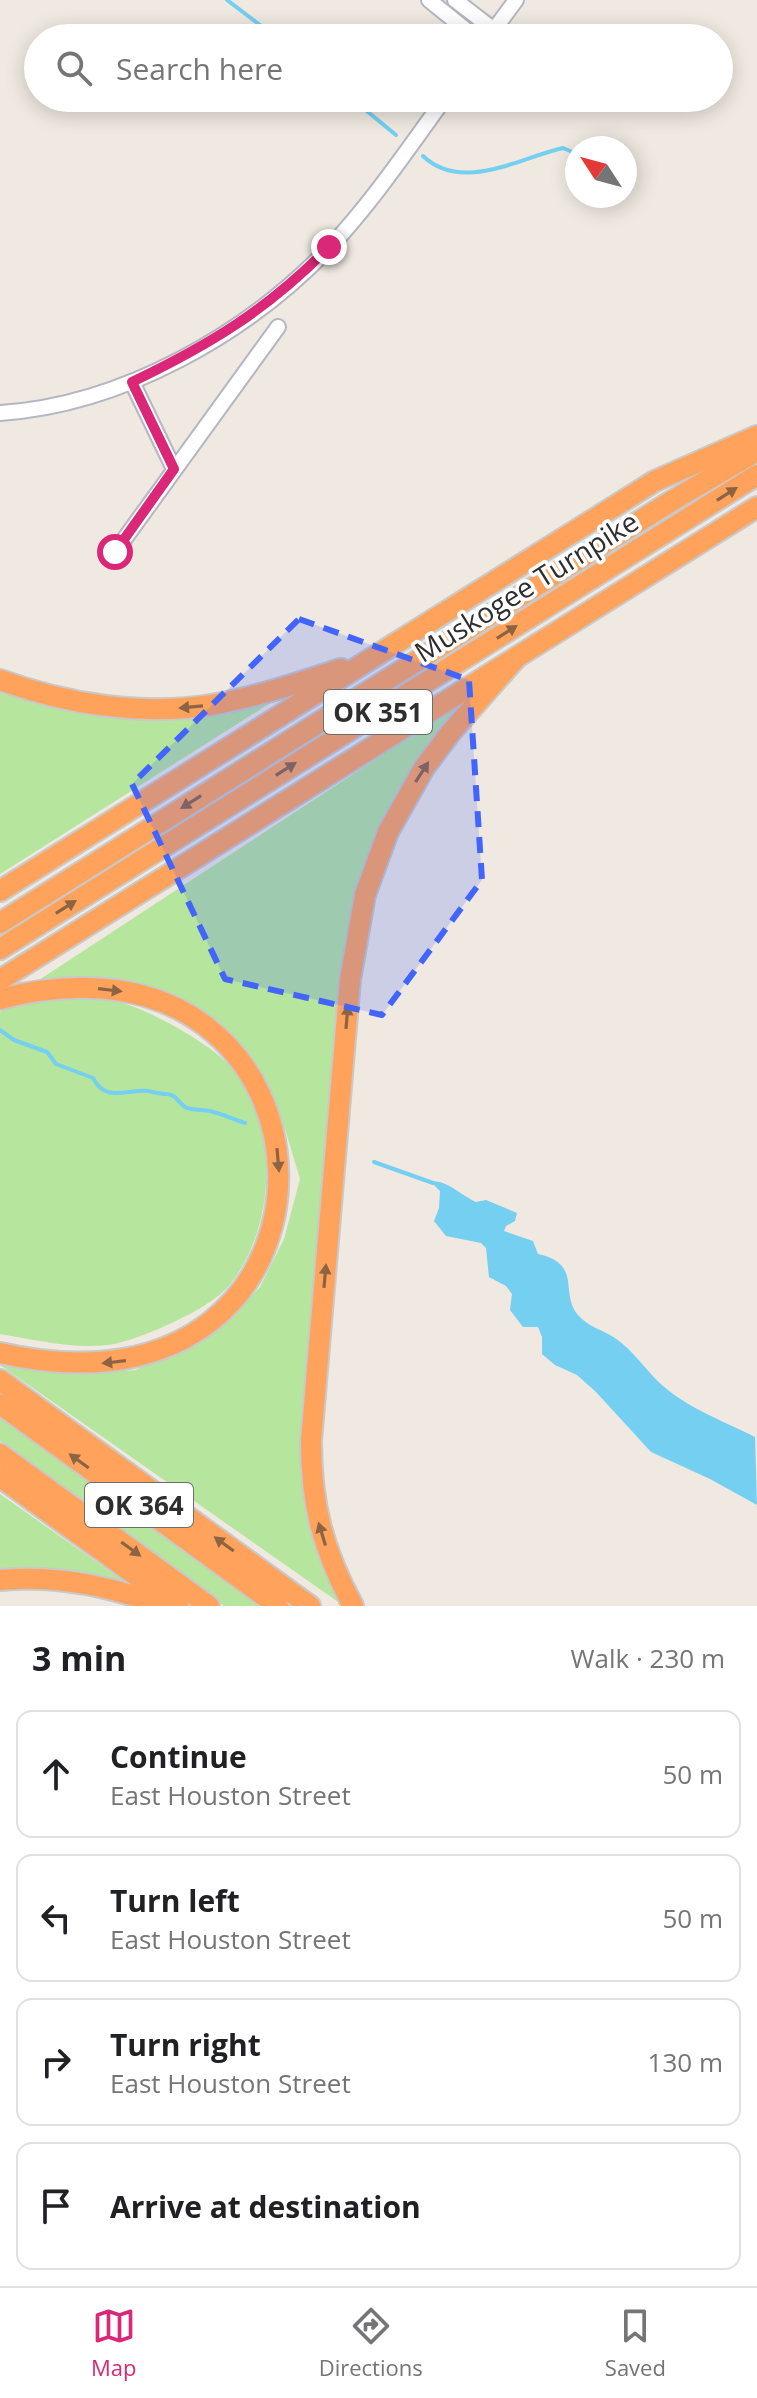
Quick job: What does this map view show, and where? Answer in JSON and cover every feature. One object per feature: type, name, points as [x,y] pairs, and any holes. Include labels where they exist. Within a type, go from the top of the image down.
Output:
[{"type":"highway","points":[[0,891],[655,481],[757,436]]},
{"type":"highway","name":"Muskogee Turnpike","points":[[0,923],[643,519],[757,451]]},
{"type":"highway","name":"Muskogee Turnpike","points":[[0,949],[757,475]]},
{"type":"highway","points":[[0,980],[757,507]]},
{"type":"highway","points":[[353,1606],[331,1563],[322,1537],[316,1517],[311,1472],[312,1426],[353,954],[372,872],[399,811],[438,748],[517,657]]},
{"type":"highway","points":[[0,680],[46,694],[101,705],[179,708],[211,705],[267,692],[368,661]]},
{"type":"highway","points":[[0,999],[54,987],[119,990],[165,1004],[199,1022],[235,1054],[257,1087],[275,1136],[279,1183],[271,1232],[250,1277],[217,1315],[184,1339],[151,1354],[106,1363],[43,1362],[0,1353]]},
{"type":"highway","points":[[0,1380],[310,1606]]},
{"type":"highway","name":"OK 364","points":[[0,1404],[278,1606]]},
{"type":"highway","name":"OK 364","points":[[0,1454],[209,1606]]},
{"type":"highway","points":[[0,1477],[178,1606]]},
{"type":"highway","points":[[0,1580],[34,1577],[79,1581],[169,1606]]},
{"type":"street","points":[[429,0],[459,24]]},
{"type":"street","points":[[455,0],[480,24]]},
{"type":"street","points":[[498,24],[516,0]]},
{"type":"street","points":[[0,413],[67,401],[132,382],[222,336],[306,271],[355,218],[434,112]]},
{"type":"street","points":[[115,552],[278,327]]},
{"type":"street","points":[[132,382],[174,469]]},
{"type":"highlighted area","points":[[299,619],[469,680],[482,880],[382,1015],[225,979],[132,784]]},
{"type":"green space","points":[[0,687],[88,709],[269,699],[272,702],[0,874]]},
{"type":"green space","points":[[460,704],[435,738],[374,846],[305,1434],[307,1516],[344,1606],[0,1365],[0,1359],[81,1374],[136,1370],[213,1334],[260,1287],[284,1239],[300,1179],[285,1129],[265,1082],[241,1051],[199,1014],[147,989],[122,984],[39,980]]},
{"type":"green space","points":[[69,997],[129,1005],[169,1023],[212,1050],[232,1068],[248,1092],[259,1119],[265,1148],[263,1208],[243,1264],[227,1288],[204,1306],[171,1323],[136,1338],[108,1345],[67,1345],[0,1334],[0,1012],[7,1005]]},
{"type":"green space","points":[[0,1416],[261,1606],[224,1606],[0,1441]]},
{"type":"green space","points":[[0,1494],[122,1580],[116,1584],[0,1575]]},
{"type":"water","points":[[430,1181],[448,1185],[476,1202],[486,1200],[517,1213],[515,1221],[504,1231],[533,1241],[538,1254],[561,1265],[568,1280],[573,1306],[582,1319],[622,1343],[674,1394],[755,1437],[757,1505],[651,1452],[596,1392],[577,1375],[555,1365],[542,1354],[542,1337],[538,1327],[523,1327],[510,1310],[512,1294],[506,1286],[489,1277],[486,1248],[481,1243],[446,1236],[434,1221],[440,1191]]},
{"type":"waterway","points":[[227,0],[259,24]]},
{"type":"waterway","points":[[368,112],[396,135]]},
{"type":"waterway","points":[[423,156],[438,167],[455,172],[473,172],[491,170],[565,149]]},
{"type":"waterway","points":[[0,1030],[14,1040],[47,1052],[56,1064],[93,1078],[98,1086],[110,1093],[148,1091],[169,1094],[188,1108],[210,1111],[245,1123]]},
{"type":"waterway","points":[[374,1162],[433,1183]]},
{"type":"route","points":[[115,552],[174,469],[132,382],[222,336],[306,271],[329,247]]}]
